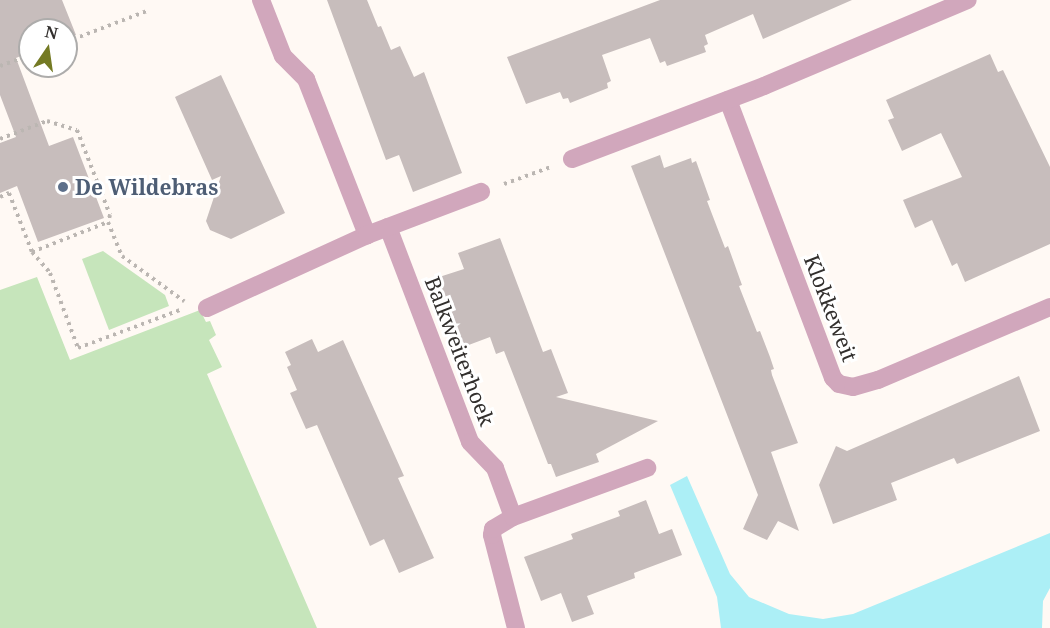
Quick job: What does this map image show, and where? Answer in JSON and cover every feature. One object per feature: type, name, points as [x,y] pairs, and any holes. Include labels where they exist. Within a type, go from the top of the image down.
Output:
[{"type":"street","points":[[261,0],[283,56],[306,79],[367,235]]},
{"type":"street","points":[[572,159],[728,100],[968,0]]},
{"type":"street","name":"Klokkeweit","points":[[728,100],[833,378],[839,384],[853,387],[878,380],[1050,307]]},
{"type":"street","points":[[207,308],[367,235],[481,192]]},
{"type":"street","name":"Balkweiterhoek","points":[[388,227],[468,438],[475,450],[495,468],[513,517]]},
{"type":"street","points":[[516,628],[492,535],[496,526],[513,517],[647,468]]},
{"type":"path","points":[[78,37],[147,11]]},
{"type":"path","points":[[0,66],[18,59]]},
{"type":"path","points":[[0,139],[47,121],[77,130],[110,215],[108,222],[122,256],[191,306],[78,348],[50,273],[32,252],[9,193],[0,197]]},
{"type":"path","points":[[481,192],[572,159]]},
{"type":"path","points":[[32,252],[108,222]]},
{"type":"green space","points":[[103,251],[165,295],[169,306],[109,330],[82,259]]},
{"type":"green space","points":[[37,277],[70,360],[200,310],[206,322],[210,321],[216,335],[209,340],[222,367],[207,374],[317,628],[0,628],[0,290]]},
{"type":"water","points":[[687,476],[730,574],[749,597],[789,614],[823,619],[853,614],[1050,533],[1050,588],[1043,601],[1042,628],[721,628],[717,597],[670,485]]},
{"type":"building","points":[[0,0],[62,0],[69,18],[18,18],[18,57],[16,58],[18,78],[24,78],[49,146],[73,137],[104,218],[38,242],[17,186],[0,193],[0,143],[16,137],[0,95]]},
{"type":"building","points":[[327,0],[367,0],[391,50],[400,46],[414,77],[424,72],[462,173],[413,192],[399,155],[386,160]]},
{"type":"building","points":[[660,0],[852,0],[763,39],[753,14],[705,35],[708,44],[704,46],[706,52],[667,66],[665,61],[660,63],[650,38],[602,55],[611,81],[607,83],[608,88],[570,103],[568,98],[563,99],[560,92],[526,104],[507,57]]},
{"type":"building","points":[[990,54],[998,72],[1003,70],[1050,167],[1050,244],[965,282],[957,263],[952,266],[932,220],[915,228],[903,200],[962,177],[941,133],[902,151],[888,120],[894,118],[886,100]]},
{"type":"building","points":[[221,75],[285,213],[231,239],[210,230],[206,221],[221,176],[212,180],[175,97]]},
{"type":"building","points":[[660,155],[664,168],[691,158],[692,163],[696,161],[710,200],[707,201],[725,248],[728,246],[742,285],[739,286],[757,332],[760,331],[770,357],[774,369],[771,370],[772,375],[798,443],[771,452],[799,531],[778,521],[767,540],[743,529],[758,495],[631,166]]},
{"type":"building","points":[[500,238],[543,352],[551,349],[568,393],[556,397],[658,421],[596,454],[599,462],[556,477],[551,464],[548,464],[504,351],[496,354],[490,337],[458,349],[433,279],[464,269],[458,253]]},
{"type":"building","points":[[312,339],[318,352],[343,340],[404,476],[398,478],[434,558],[399,573],[384,539],[370,546],[317,425],[306,429],[290,393],[297,390],[287,367],[291,365],[285,352]]},
{"type":"building","points":[[1019,376],[1040,431],[957,464],[954,458],[891,483],[897,500],[833,524],[819,485],[836,446],[847,451]]},
{"type":"building","points":[[646,500],[659,534],[672,529],[682,555],[634,573],[635,578],[587,596],[594,614],[572,622],[561,593],[541,601],[524,557],[573,539],[571,534],[620,516],[618,511]]},
{"type":"place","name":"De Wildebras","points":[[63,187]]}]
